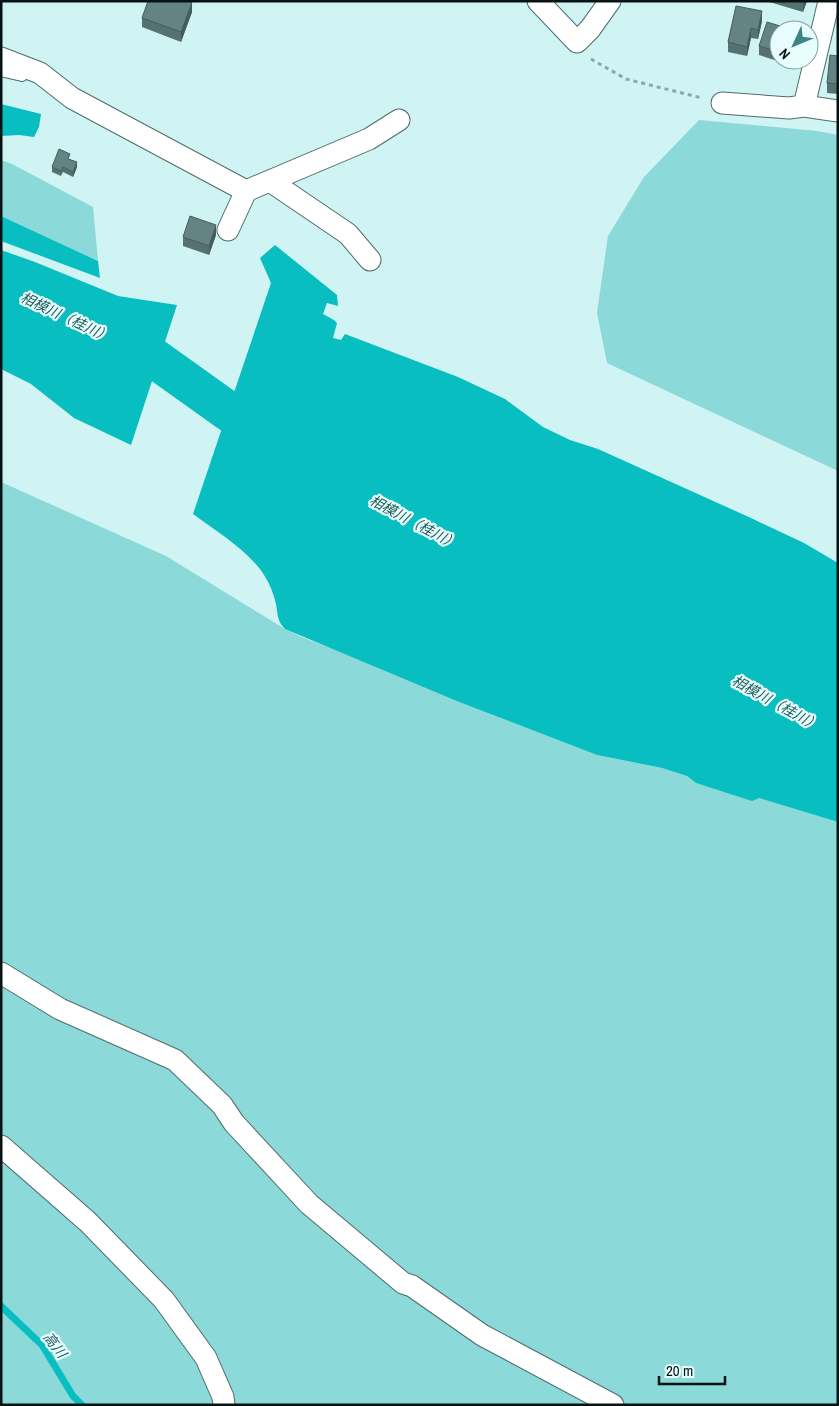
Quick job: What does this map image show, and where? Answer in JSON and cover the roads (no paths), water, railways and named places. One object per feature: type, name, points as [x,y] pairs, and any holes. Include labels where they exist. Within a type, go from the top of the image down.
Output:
[{"type":"street","points":[[538,1],[578,42],[590,30],[610,1]]},
{"type":"street","points":[[804,106],[829,1]]},
{"type":"street","points":[[1,58],[40,73],[72,98],[246,191]]},
{"type":"street","points":[[722,103],[789,108],[804,106],[838,111]]},
{"type":"street","points":[[228,230],[246,191],[370,139],[399,120]]},
{"type":"street","points":[[270,181],[348,234],[370,260]]},
{"type":"street","points":[[1,973],[60,1009],[175,1060],[222,1105],[234,1122],[309,1204],[403,1283],[412,1286],[482,1335],[613,1405]]},
{"type":"street","points":[[1,1146],[88,1222],[164,1300],[206,1358],[223,1397],[224,1405]]},
{"type":"lane","points":[[1,71],[25,76],[40,73]]},
{"type":"water","points":[[1,104],[41,114],[39,127],[34,137],[19,135],[1,136]]},
{"type":"water","points":[[1,216],[98,261],[100,278],[1,241]]},
{"type":"water","points":[[275,245],[337,295],[338,306],[327,303],[323,314],[337,323],[333,338],[341,340],[345,334],[458,377],[505,399],[543,427],[570,440],[598,449],[751,518],[804,543],[838,563],[838,822],[759,798],[752,801],[696,783],[687,776],[662,768],[597,755],[459,702],[285,629],[282,626],[270,586],[258,566],[232,542],[193,514],[271,283],[260,258]]},
{"type":"water","points":[[1,250],[118,296],[177,305],[131,445],[74,418],[31,384],[1,369]]},
{"type":"waterway","name":"相模川（桂川）","points":[[109,337],[151,356],[228,411],[273,440]]},
{"type":"waterway","name":"高川","points":[[1,1306],[42,1345],[73,1396],[82,1405]]}]
